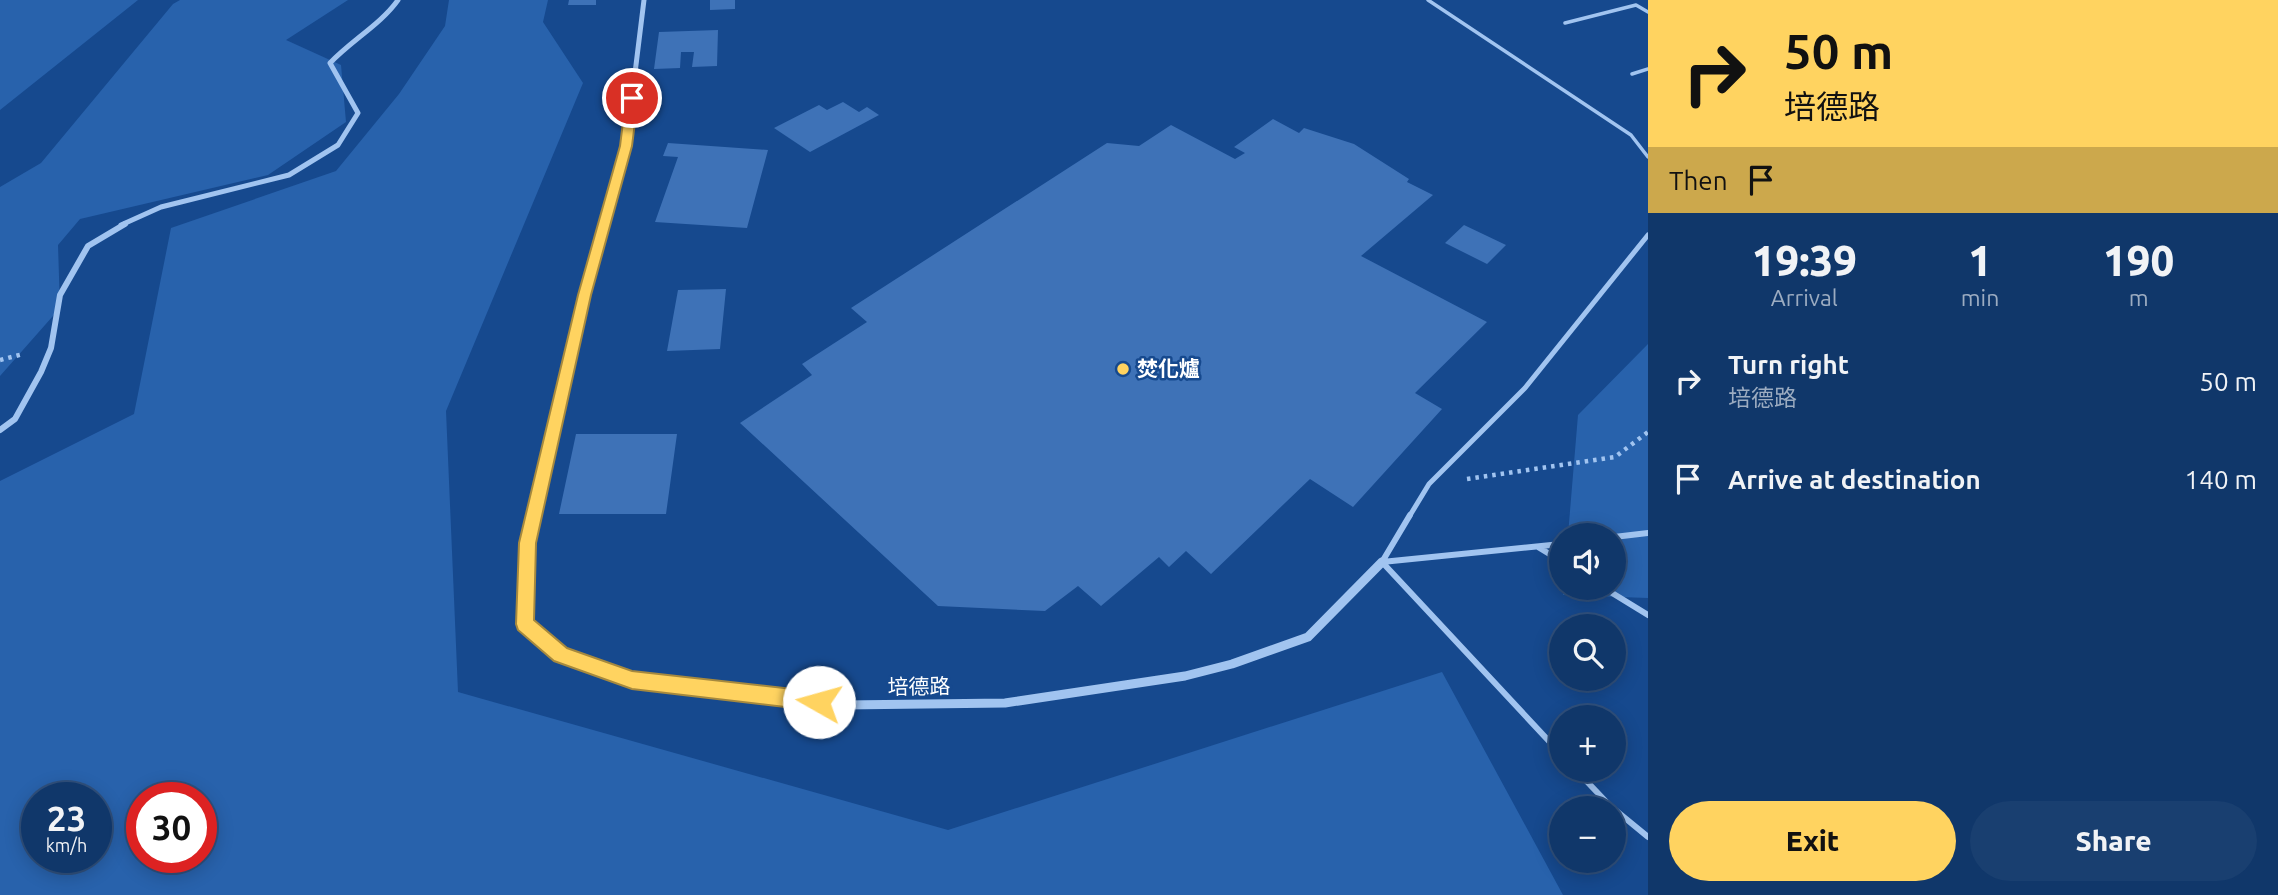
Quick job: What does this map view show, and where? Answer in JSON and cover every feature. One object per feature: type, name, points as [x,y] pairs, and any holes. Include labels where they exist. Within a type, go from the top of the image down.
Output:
[{"type":"street","points":[[0,430],[15,419],[41,372],[51,348],[60,295],[88,246],[120,226],[161,207],[289,175],[338,145],[358,113],[330,63],[350,42],[388,14],[398,0]]},
{"type":"street","name":"培德路","points":[[644,0],[626,146],[584,295],[528,543],[525,624],[561,655],[632,680],[845,705],[1005,703],[1185,677],[1233,664],[1308,637],[1382,562]]},
{"type":"lane","points":[[1428,0],[1631,135],[1648,157]]},
{"type":"lane","points":[[1565,23],[1636,5],[1648,12]]},
{"type":"lane","points":[[1632,74],[1648,69]]},
{"type":"lane","points":[[1382,562],[1429,484],[1525,388],[1648,235]]},
{"type":"lane","points":[[1626,536],[1648,533]]},
{"type":"lane","points":[[1382,562],[1549,546]]},
{"type":"lane","points":[[1538,547],[1549,554]]},
{"type":"lane","points":[[1382,562],[1549,741]]},
{"type":"lane","points":[[1624,600],[1648,615]]},
{"type":"lane","points":[[1587,782],[1601,796]]},
{"type":"lane","points":[[1626,819],[1648,837]]},
{"type":"path","points":[[1429,484],[1615,457],[1648,432]]},
{"type":"shaded area","points":[[0,0],[138,0],[0,110]]},
{"type":"shaded area","points":[[180,0],[348,0],[286,40],[341,65],[346,122],[268,175],[80,219],[58,245],[60,308],[0,376],[0,187],[41,163],[173,4]]},
{"type":"shaded area","points":[[449,0],[548,0],[543,22],[583,83],[446,411],[458,692],[948,830],[1442,672],[1563,895],[0,895],[0,481],[134,414],[171,228],[336,171],[399,94],[445,26]]},
{"type":"shaded area","points":[[1648,344],[1648,598],[1626,597],[1626,523],[1569,523],[1578,415]]},
{"type":"building","points":[[569,0],[596,0],[596,5],[568,5]]},
{"type":"building","points":[[710,0],[735,0],[735,9],[710,10]]},
{"type":"building","points":[[718,30],[717,66],[692,67],[694,52],[681,52],[680,68],[654,69],[659,32]]},
{"type":"building","points":[[843,102],[859,112],[867,107],[879,115],[810,152],[774,128],[819,105],[827,110]]},
{"type":"building","name":"焚化爐","points":[[1273,119],[1299,133],[1304,128],[1354,144],[1409,179],[1407,182],[1433,195],[1361,256],[1487,322],[1415,393],[1442,409],[1353,507],[1310,479],[1211,574],[1186,551],[1169,567],[1159,557],[1101,606],[1078,586],[1045,611],[938,606],[740,423],[812,375],[802,364],[867,322],[851,308],[1107,143],[1139,146],[1171,125],[1235,159],[1245,153],[1234,147]]},
{"type":"building","points":[[668,143],[768,150],[747,228],[655,222],[678,157],[663,156]]},
{"type":"building","points":[[1464,225],[1506,245],[1487,264],[1445,243]]},
{"type":"building","points":[[726,289],[720,349],[667,351],[678,290]]},
{"type":"building","points":[[576,434],[677,434],[666,514],[559,514]]},
{"type":"place","name":"焚化爐","points":[[1123,369]]},
{"type":"route","points":[[632,98],[626,146],[584,295],[528,543],[525,624],[561,655],[632,680],[819,702]]}]
